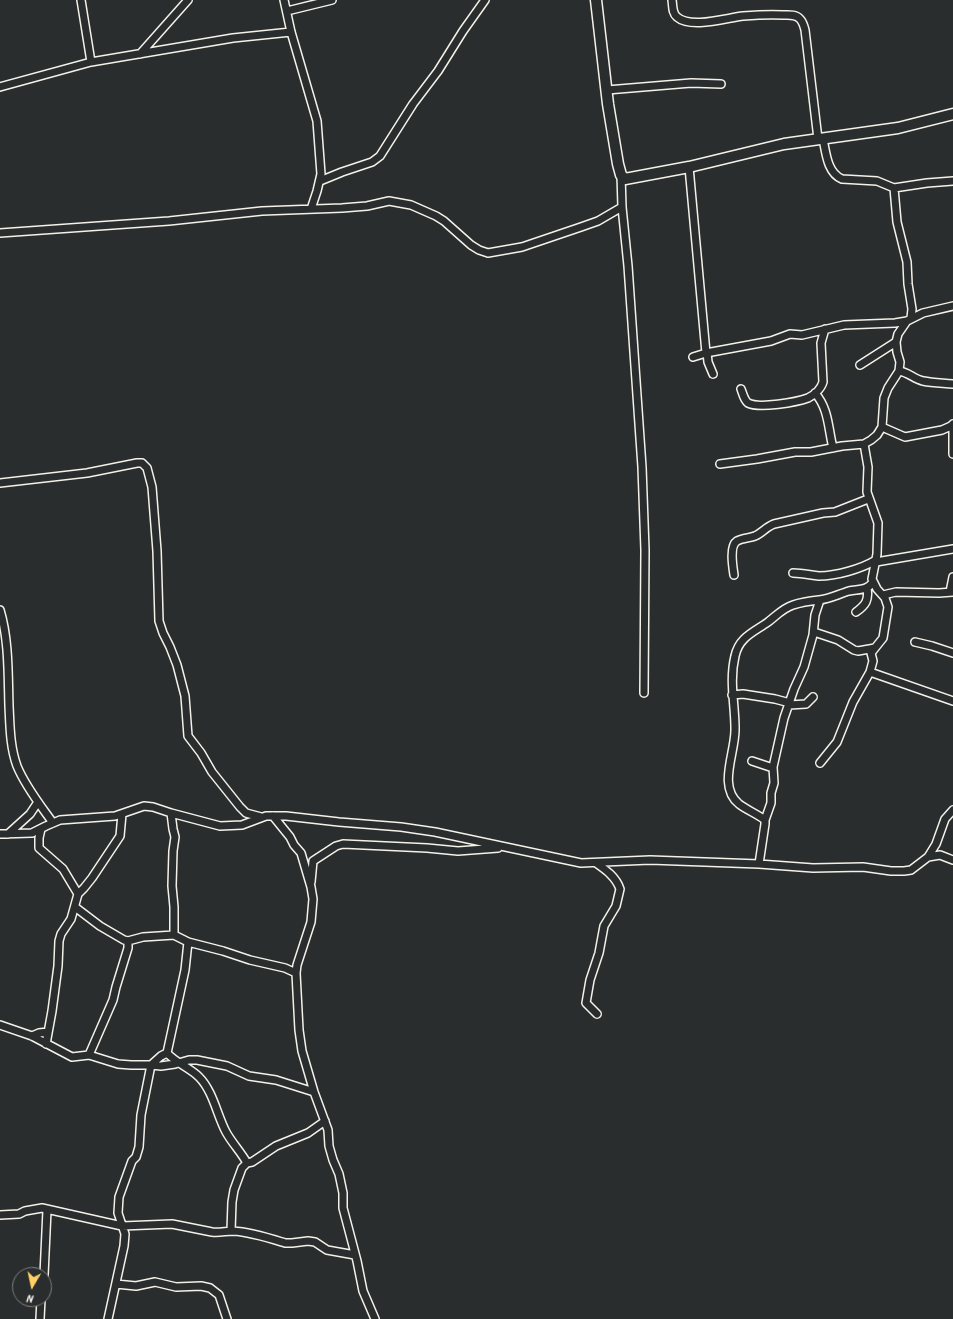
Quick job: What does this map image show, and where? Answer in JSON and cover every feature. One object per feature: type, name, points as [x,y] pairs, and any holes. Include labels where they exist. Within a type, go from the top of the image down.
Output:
[{"type":"street","points":[[81,0],[91,62]]},
{"type":"street","points":[[140,54],[188,0]]},
{"type":"street","points":[[284,0],[317,121],[321,174],[312,209]]},
{"type":"street","points":[[287,11],[332,0]]},
{"type":"street","points":[[320,181],[372,162],[380,156],[413,104],[438,71],[463,31],[485,0]]},
{"type":"street","points":[[596,0],[606,90],[621,175],[622,207],[628,266],[642,467],[645,550],[644,693]]},
{"type":"street","points":[[672,0],[676,17],[690,22],[699,23],[754,15],[793,16],[799,18],[805,30],[820,139],[832,170],[838,177],[853,180],[877,181],[894,188],[927,183],[953,183]]},
{"type":"street","points":[[0,87],[91,62],[227,39],[292,32]]},
{"type":"street","points":[[606,90],[691,83],[721,84]]},
{"type":"street","points":[[621,175],[625,179],[628,179],[689,167],[784,144],[898,128],[953,114]]},
{"type":"street","points":[[689,167],[708,362],[713,374]]},
{"type":"street","points":[[720,464],[795,452],[811,452],[864,444],[877,435],[882,428],[884,398],[888,388],[899,371],[900,362],[896,342],[898,334],[909,320],[912,309],[908,284],[907,262],[897,222],[894,188]]},
{"type":"street","points":[[0,233],[169,221],[262,211],[367,206],[389,202],[406,204],[444,221],[471,245],[488,253],[522,247],[581,227],[598,221],[622,207]]},
{"type":"street","points":[[693,357],[771,341],[790,334],[802,335],[844,325],[895,323],[909,320],[923,313],[953,306]]},
{"type":"street","points":[[741,389],[744,399],[748,402],[761,405],[795,401],[808,398],[815,393],[823,382],[821,343],[825,329]]},
{"type":"street","points":[[860,365],[896,342]]},
{"type":"street","points":[[899,371],[925,382],[953,384]]},
{"type":"street","points":[[815,393],[820,398],[828,417],[833,448]]},
{"type":"street","points":[[882,428],[905,437],[942,430],[953,424]]},
{"type":"street","points":[[953,431],[953,454]]},
{"type":"street","points":[[820,763],[837,742],[853,702],[870,672],[873,661],[871,654],[883,638],[887,617],[888,604],[873,582],[872,577],[876,561],[878,523],[868,499],[866,487],[868,467],[864,444]]},
{"type":"street","points":[[0,483],[87,474],[137,463],[142,463],[147,468],[152,488],[157,551],[159,621],[177,665],[182,684],[187,711],[188,736],[201,753],[212,772],[246,813],[261,817],[273,816],[401,827],[581,863],[650,860],[759,864],[813,868],[863,867],[904,871],[911,870],[928,857],[936,844],[945,819],[953,810]]},
{"type":"street","points":[[734,575],[732,560],[734,546],[737,541],[760,534],[769,526],[774,524],[823,513],[836,512],[868,499]]},
{"type":"street","points":[[793,573],[821,576],[836,574],[876,561],[953,548]]},
{"type":"street","points":[[883,595],[896,592],[952,592],[953,578]]},
{"type":"street","points":[[765,820],[739,803],[733,797],[728,782],[736,730],[732,695],[732,674],[735,656],[739,645],[746,637],[779,612],[791,605],[820,600],[849,591],[867,588],[873,582]]},
{"type":"street","points":[[856,612],[863,608],[867,602],[867,588]]},
{"type":"street","points":[[759,864],[765,820],[771,803],[771,793],[774,782],[773,768],[784,718],[794,688],[802,674],[814,632],[815,615],[820,600]]},
{"type":"street","points":[[0,610],[12,743],[18,767],[38,802],[53,823]]},
{"type":"street","points":[[814,632],[838,640],[854,650],[875,648]]},
{"type":"street","points":[[916,642],[953,653]]},
{"type":"street","points":[[870,672],[953,701]]},
{"type":"street","points":[[732,695],[743,694],[775,699],[789,704],[806,704],[813,697]]},
{"type":"street","points":[[752,761],[773,768]]},
{"type":"street","points":[[8,834],[30,814],[38,802]]},
{"type":"street","points":[[0,834],[29,834],[53,823],[70,819],[122,814],[144,806],[153,807],[212,825],[232,827],[246,825],[261,817]]},
{"type":"street","points":[[171,813],[172,829],[175,838],[172,886],[174,935]]},
{"type":"street","points":[[46,1044],[52,1011],[61,934],[71,919],[78,894],[84,888],[120,836],[122,814]]},
{"type":"street","points":[[273,816],[300,853],[311,887],[313,899],[311,922],[297,965],[296,973],[299,1030],[302,1051],[314,1092],[325,1121],[333,1160],[337,1167],[341,1181],[343,1193],[342,1208],[363,1291],[375,1319]]},
{"type":"street","points":[[41,829],[39,848],[63,869],[78,894]]},
{"type":"street","points":[[311,887],[313,861],[336,846],[353,844],[458,851],[507,847]]},
{"type":"street","points":[[928,857],[940,855],[953,860]]},
{"type":"street","points":[[596,863],[611,874],[616,880],[620,889],[616,906],[604,926],[599,953],[587,993],[586,1003],[596,1014]]},
{"type":"street","points":[[75,907],[120,939],[128,941],[138,938],[174,935],[188,942],[250,960],[285,968],[296,973]]},
{"type":"street","points":[[89,1055],[113,1000],[128,948],[128,941]]},
{"type":"street","points":[[167,1053],[185,970],[188,942]]},
{"type":"street","points":[[0,1025],[32,1036],[72,1057],[89,1055],[124,1065],[162,1066],[189,1060],[197,1060],[227,1066],[249,1076],[276,1080],[314,1092]]},
{"type":"street","points":[[32,1036],[39,1033],[48,1032]]},
{"type":"street","points":[[167,1053],[200,1078],[213,1099],[227,1134],[247,1163]]},
{"type":"street","points":[[108,1319],[124,1246],[125,1234],[118,1213],[119,1198],[132,1161],[136,1157],[139,1147],[141,1115],[151,1065],[167,1053]]},
{"type":"street","points":[[232,1231],[232,1202],[234,1190],[239,1173],[247,1163],[252,1162],[283,1142],[298,1138],[308,1133],[325,1121]]},
{"type":"street","points":[[0,1215],[19,1214],[37,1208],[122,1226],[172,1224],[212,1232],[232,1231],[257,1235],[286,1243],[308,1241],[315,1242],[327,1250],[355,1255]]},
{"type":"street","points":[[44,1267],[47,1210]]},
{"type":"street","points":[[116,1284],[136,1286],[155,1282],[176,1288],[201,1286],[210,1288],[219,1295],[227,1319]]},
{"type":"street","points":[[40,1319],[41,1307]]}]
